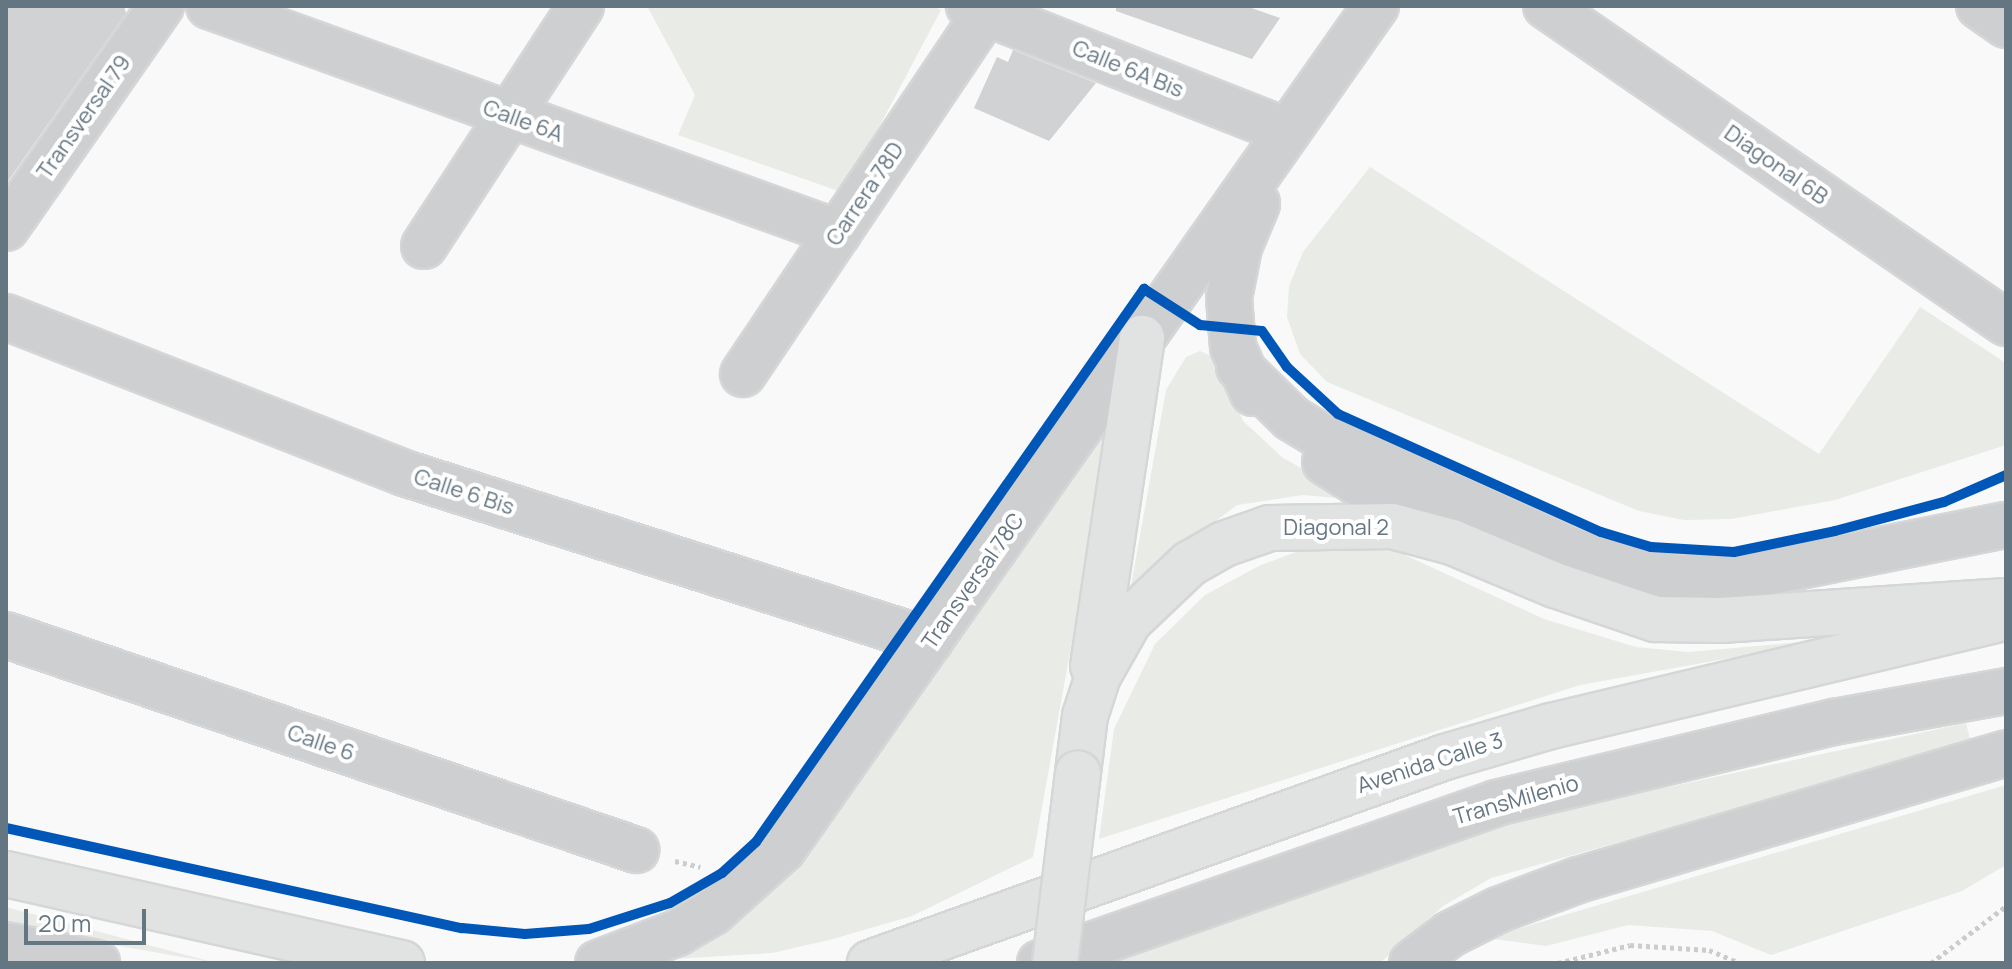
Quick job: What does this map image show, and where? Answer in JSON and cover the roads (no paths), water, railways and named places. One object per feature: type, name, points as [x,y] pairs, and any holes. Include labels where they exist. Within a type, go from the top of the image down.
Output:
[{"type":"main road","points":[[1085,716],[1142,338]]},
{"type":"main road","name":"Diagonal 2","points":[[1055,963],[1085,716],[1098,676],[1129,621],[1189,564],[1224,544],[1270,528],[1360,523],[1452,542],[1655,619],[1721,620],[2006,601]]},
{"type":"main road","name":"Avenida Calle 3","points":[[870,963],[1445,757],[1551,726],[2006,618]]},
{"type":"main road","points":[[6,874],[402,963]]},
{"type":"street","name":"Transversal 79","points":[[6,228],[161,6]]},
{"type":"street","name":"Calle 6A","points":[[209,6],[838,233]]},
{"type":"street","points":[[424,246],[581,6]]},
{"type":"street","name":"Transversal 78C","points":[[598,963],[677,933],[751,882],[812,813],[1376,6]]},
{"type":"street","name":"Diagonal 6B","points":[[1546,6],[2006,323]]},
{"type":"street","points":[[1979,6],[2006,25]]},
{"type":"street","name":"Calle 6A Bis","points":[[978,9],[1287,131]]},
{"type":"street","name":"Carrera 78D","points":[[743,374],[838,233],[978,9]]},
{"type":"street","name":"Transversal 78C","points":[[1287,131],[1233,267],[1231,328],[1239,367],[1265,411],[1299,446],[1452,542]]},
{"type":"street","name":"Calle 6 Bis","points":[[6,317],[404,473],[930,641]]},
{"type":"street","points":[[1239,367],[1291,418],[1323,437],[1573,551],[1672,577],[1740,578],[2006,525]]},
{"type":"street","name":"Calle 6","points":[[6,635],[636,850]]},
{"type":"street","name":"TransMilenio","points":[[1040,963],[1496,803],[1834,722],[2006,691]]},
{"type":"street","points":[[1412,963],[1450,934],[1498,910],[1578,880],[2006,753]]},
{"type":"street","points":[[6,945],[97,963]]}]
